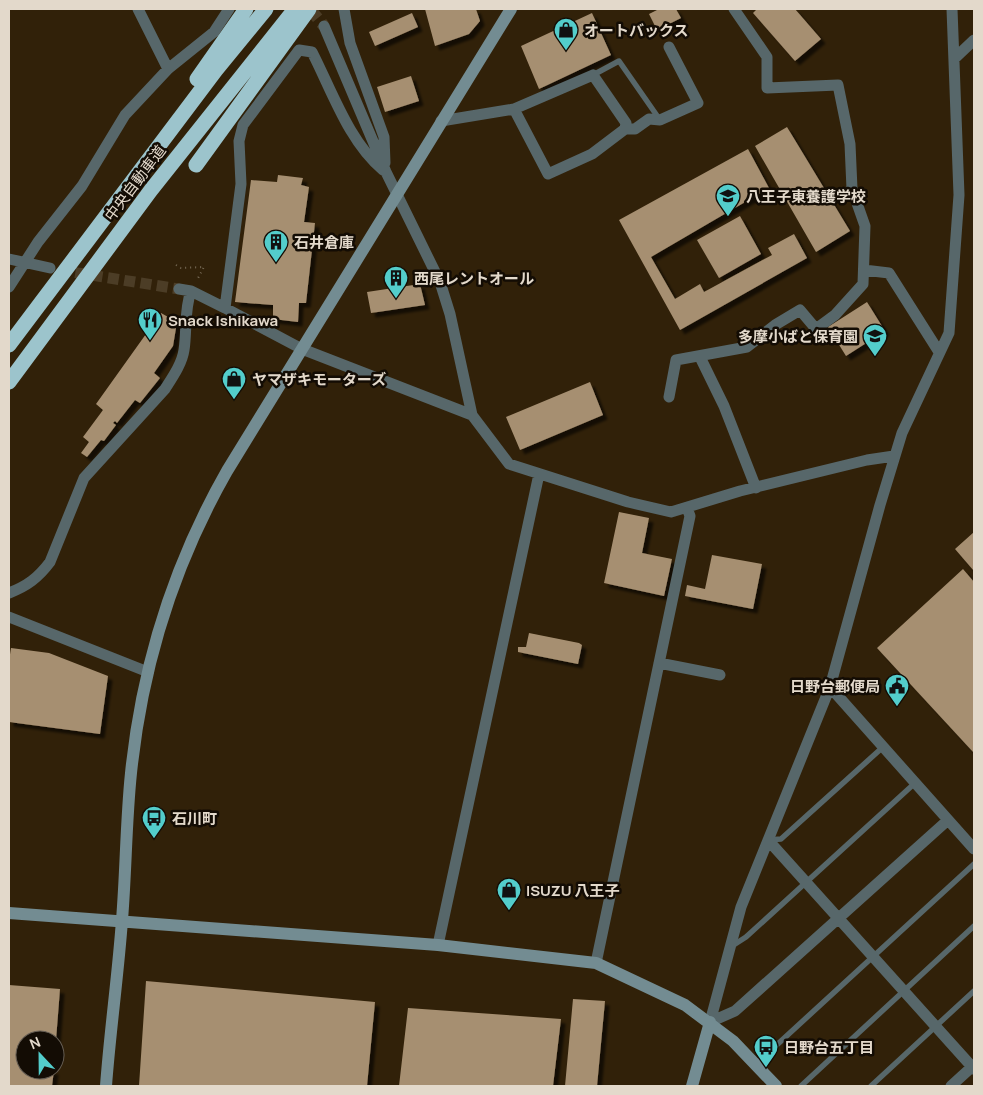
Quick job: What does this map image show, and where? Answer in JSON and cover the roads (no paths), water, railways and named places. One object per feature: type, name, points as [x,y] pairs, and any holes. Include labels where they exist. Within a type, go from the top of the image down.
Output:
[{"type":"highway","points":[[114,203],[246,9]]},
{"type":"highway","name":"中央自動車道","points":[[9,345],[114,203],[216,70],[266,9]]},
{"type":"highway","name":"中央自動車道","points":[[9,382],[157,182],[295,9]]},
{"type":"highway","points":[[196,164],[309,9]]},
{"type":"street","points":[[138,9],[168,69]]},
{"type":"street","points":[[9,287],[38,242],[82,186],[125,115],[168,69],[214,32],[230,9]]},
{"type":"street","points":[[344,9],[350,43],[384,137],[386,172]]},
{"type":"street","points":[[106,1086],[122,921],[131,772],[148,672],[166,606],[205,510],[396,193],[510,9]]},
{"type":"street","points":[[669,397],[676,360],[747,347],[800,310],[816,329],[834,315],[863,284],[865,226],[852,189],[850,144],[838,86],[767,88],[767,57],[734,9]]},
{"type":"street","points":[[692,1086],[732,946],[741,907],[830,687],[894,456],[902,433],[950,333],[959,195],[952,9]]},
{"type":"street","points":[[324,26],[386,172],[425,250],[442,290],[450,314],[472,415],[510,464],[665,512],[687,508],[756,488],[867,460],[894,456]]},
{"type":"street","points":[[954,58],[974,40]]},
{"type":"street","points":[[514,109],[548,174],[592,154],[625,129],[635,129],[649,119],[660,120],[698,103],[668,48]]},
{"type":"street","points":[[225,308],[241,184],[239,141],[244,126],[299,50],[312,52],[370,159],[386,172]]},
{"type":"street","points":[[441,121],[514,109],[594,74],[626,123],[625,129]]},
{"type":"street","points":[[9,259],[50,268]]},
{"type":"street","points":[[864,270],[889,273],[940,352]]},
{"type":"street","points":[[9,593],[27,585],[46,568],[84,478],[169,383],[184,352],[187,302],[185,290],[225,308],[302,349],[472,415]]},
{"type":"street","points":[[700,356],[724,406],[756,488]]},
{"type":"street","points":[[438,944],[538,474]]},
{"type":"street","points":[[596,963],[690,516],[687,508]]},
{"type":"street","points":[[9,617],[148,672]]},
{"type":"street","points":[[659,663],[720,675]]},
{"type":"street","points":[[830,687],[974,849]]},
{"type":"street","points":[[710,1022],[735,1011],[948,820]]},
{"type":"street","points":[[768,840],[974,1067],[951,1086]]},
{"type":"street","points":[[9,913],[438,944],[596,963],[685,1005],[710,1022],[733,1041],[776,1086]]},
{"type":"lane","points":[[594,74],[619,62],[660,120]]},
{"type":"lane","points":[[768,840],[782,839],[883,747]]},
{"type":"lane","points":[[732,946],[746,936],[915,783]]},
{"type":"lane","points":[[756,1064],[974,864]]},
{"type":"lane","points":[[801,1086],[974,926]]},
{"type":"lane","points":[[871,1086],[974,991]]},
{"type":"tunnel","points":[[310,9],[324,26]]},
{"type":"tunnel","points":[[59,270],[179,289]]},
{"type":"place","name":"オートバックス","points":[[566,51]]},
{"type":"place","name":"八王子東養護学校","points":[[728,217]]},
{"type":"place","name":"石井倉庫","points":[[276,263]]},
{"type":"place","name":"西尾レントオール","points":[[396,299]]},
{"type":"place","name":"Snack Ishikawa","points":[[150,341]]},
{"type":"place","name":"多摩小ばと保育園","points":[[875,357]]},
{"type":"place","name":"ヤマザキモーターズ","points":[[234,400]]},
{"type":"place","name":"日野台郵便局","points":[[897,707]]},
{"type":"place","name":"石川町","points":[[154,839]]},
{"type":"place","name":"ISUZU 八王子","points":[[509,911]]},
{"type":"place","name":"日野台五丁目","points":[[766,1068]]}]
